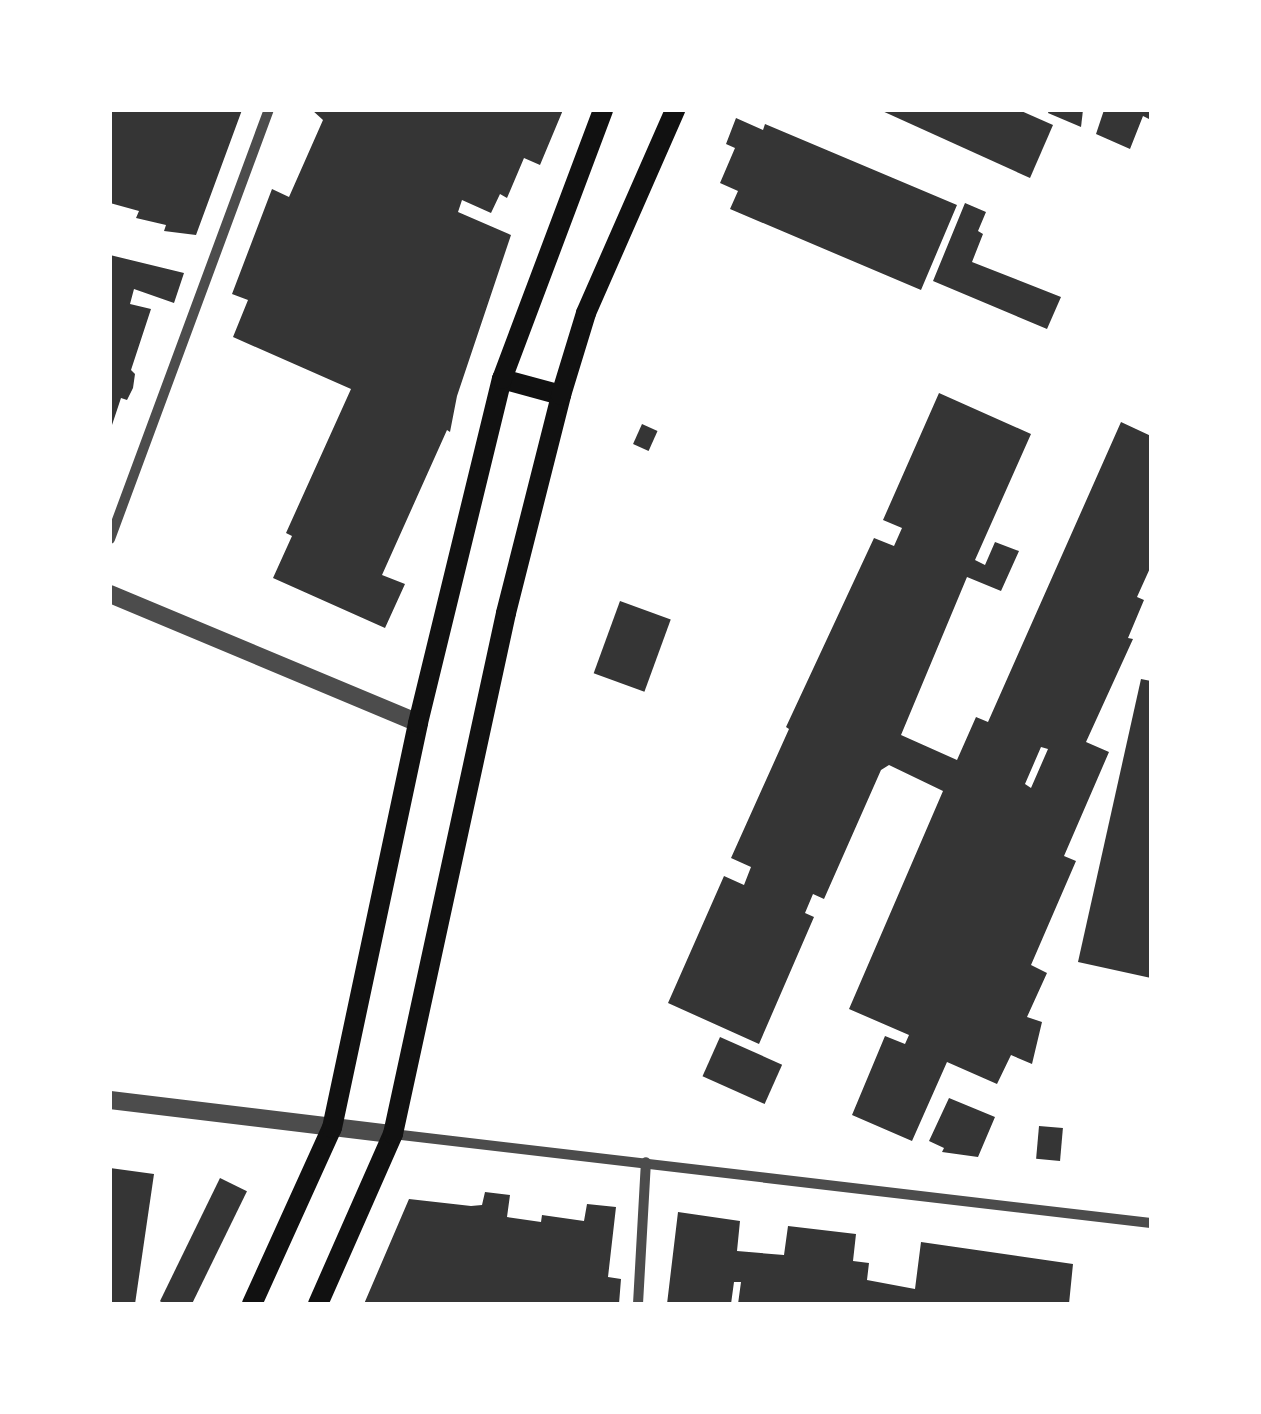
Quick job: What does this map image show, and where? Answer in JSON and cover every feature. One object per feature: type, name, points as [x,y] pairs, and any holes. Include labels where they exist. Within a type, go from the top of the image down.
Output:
[{"type":"main road","points":[[252,1304],[332,1128],[418,723],[502,379],[604,110]]},
{"type":"main road","points":[[318,1304],[393,1134],[506,613],[561,395],[586,313],[675,110]]},
{"type":"main road","points":[[502,379],[561,395]]},
{"type":"street","points":[[110,539],[269,110]]},
{"type":"street","points":[[110,594],[418,723]]},
{"type":"street","points":[[110,1100],[1151,1223]]},
{"type":"street","points":[[638,1304],[646,1162]]},
{"type":"building","points":[[110,110],[242,110],[196,235],[164,231],[166,225],[136,218],[139,211],[110,203]]},
{"type":"building","points":[[312,110],[563,110],[540,165],[524,158],[507,198],[500,194],[491,213],[462,200],[458,212],[511,235],[457,396],[450,432],[447,430],[382,575],[405,584],[385,628],[273,578],[292,536],[286,533],[351,389],[233,337],[248,300],[232,294],[272,189],[289,197],[323,120]]},
{"type":"building","points":[[880,110],[1019,110],[1053,125],[1030,178]]},
{"type":"building","points":[[1083,110],[1081,127],[1048,113]]},
{"type":"building","points":[[1104,110],[1151,110],[1151,120],[1143,116],[1130,149],[1096,134]]},
{"type":"building","points":[[736,118],[763,130],[765,124],[957,205],[921,290],[730,209],[738,191],[720,183],[735,148],[726,144]]},
{"type":"building","points":[[965,203],[986,212],[978,231],[983,234],[972,262],[1061,297],[1047,329],[933,281]]},
{"type":"building","points":[[110,255],[184,273],[174,303],[134,289],[130,304],[151,309],[131,370],[135,374],[133,388],[127,400],[121,398],[111,428]]},
{"type":"building","points":[[939,393],[1031,434],[975,560],[985,565],[995,542],[1019,551],[1001,591],[967,577],[901,735],[957,760],[976,717],[988,722],[1121,422],[1151,436],[1151,566],[1137,597],[1144,600],[1128,638],[1133,639],[1086,742],[1109,752],[1064,856],[1076,861],[1031,965],[1047,973],[1027,1017],[1042,1022],[1032,1064],[1011,1055],[997,1084],[947,1062],[912,1141],[852,1115],[885,1036],[905,1044],[909,1035],[849,1009],[943,791],[889,765],[881,770],[824,899],[813,894],[805,913],[814,917],[759,1044],[668,1003],[724,876],[744,885],[751,867],[731,858],[789,729],[786,727],[874,538],[894,546],[902,528],[883,520]],"holes":[[[1041,747],[1048,749],[1031,788],[1025,784]]]},
{"type":"building","points":[[642,424],[658,431],[649,451],[633,444]]},
{"type":"building","points":[[620,601],[671,619],[644,692],[594,673]]},
{"type":"building","points":[[1141,679],[1151,681],[1151,978],[1078,962]]},
{"type":"building","points":[[720,1037],[782,1065],[765,1104],[703,1076]]},
{"type":"building","points":[[949,1098],[995,1117],[978,1157],[942,1152],[944,1148],[929,1141]]},
{"type":"building","points":[[1039,1126],[1063,1128],[1060,1161],[1036,1159]]},
{"type":"building","points":[[110,1168],[154,1174],[135,1304],[110,1304]]},
{"type":"building","points":[[220,1178],[247,1191],[192,1304],[160,1301]]},
{"type":"building","points":[[485,1192],[510,1195],[507,1217],[541,1222],[542,1215],[584,1221],[587,1204],[616,1207],[608,1277],[621,1279],[619,1304],[364,1304],[409,1199],[482,1205]]},
{"type":"building","points":[[678,1212],[740,1221],[737,1251],[784,1255],[788,1226],[856,1234],[853,1261],[869,1263],[867,1280],[915,1289],[921,1242],[1073,1264],[1069,1304],[738,1304],[741,1282],[734,1282],[731,1304],[667,1304]]}]
